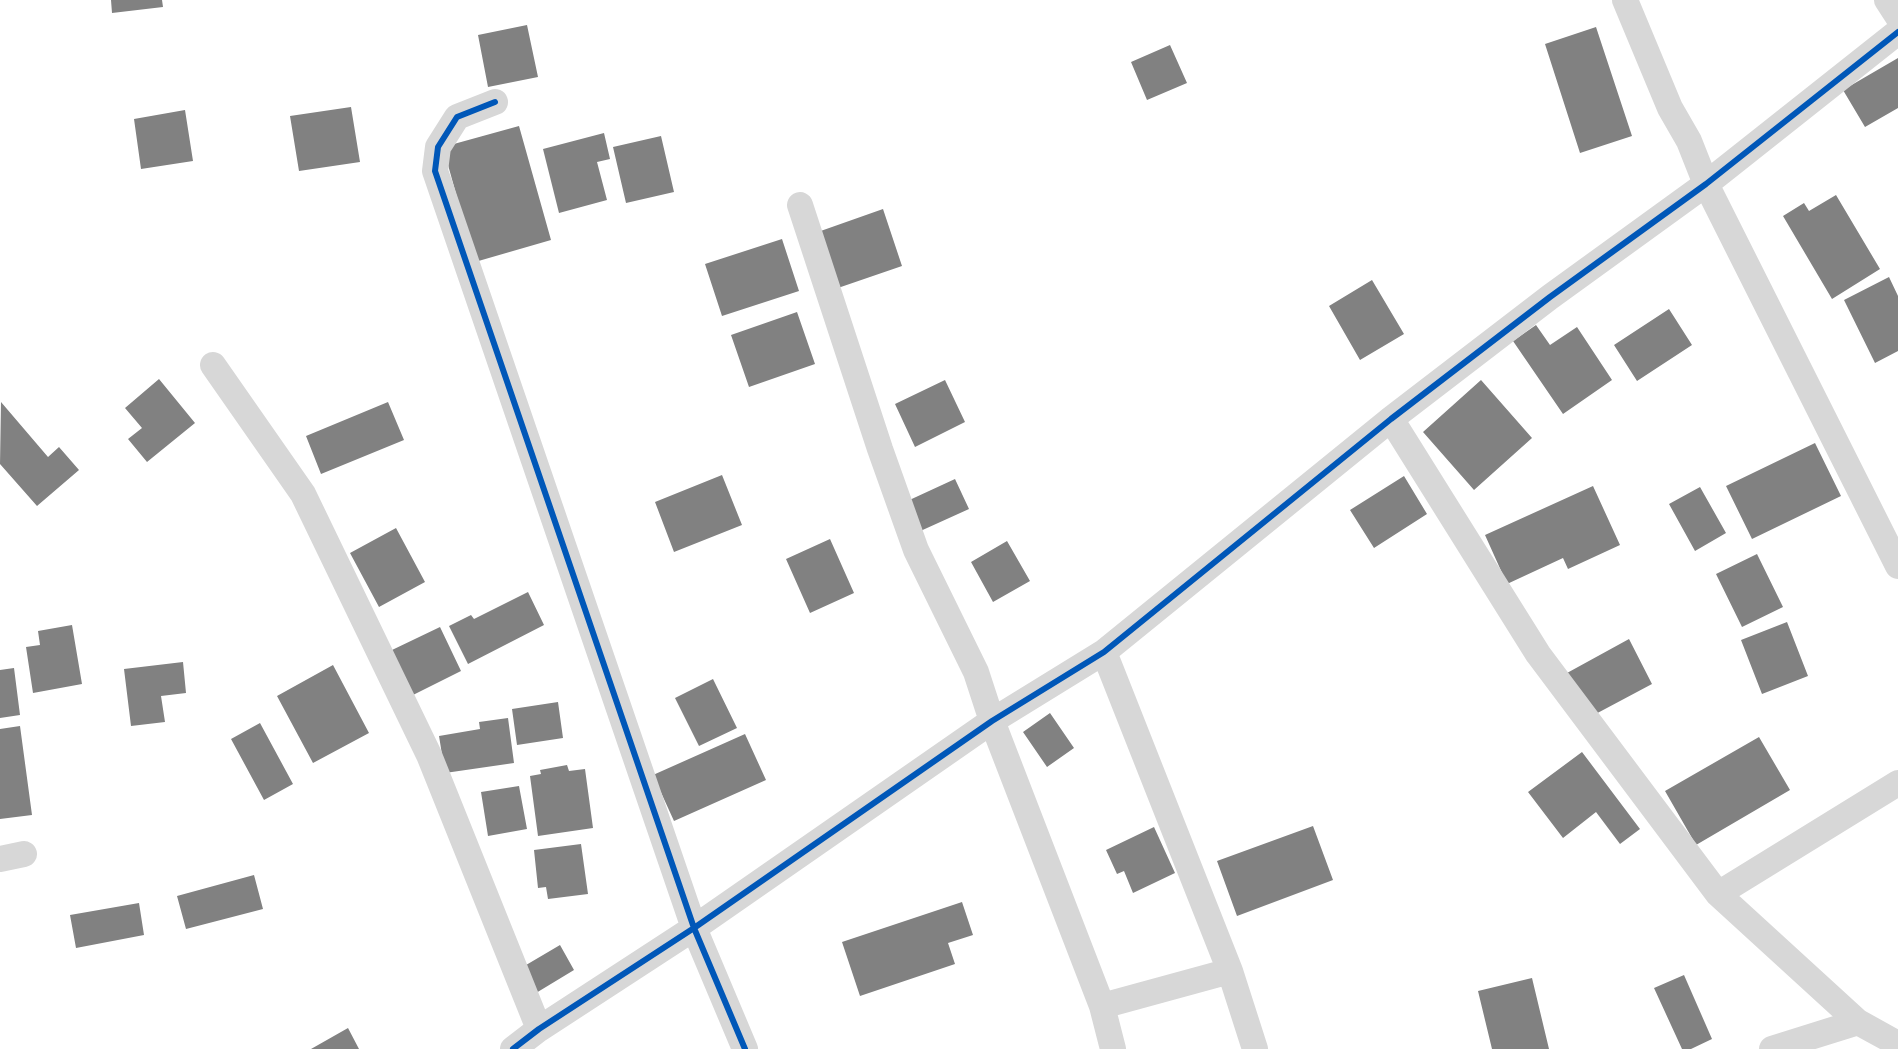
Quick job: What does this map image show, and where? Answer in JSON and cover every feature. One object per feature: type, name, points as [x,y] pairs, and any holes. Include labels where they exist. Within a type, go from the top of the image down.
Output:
[{"type":"street","points":[[1625,0],[1670,108],[1690,141],[1706,184],[1898,566]]},
{"type":"street","points":[[1887,0],[1898,17]]},
{"type":"street","points":[[513,1049],[539,1029],[694,928],[992,721],[1104,652],[1391,419],[1550,297],[1706,184],[1898,32]]},
{"type":"street","points":[[495,102],[457,117],[438,147],[435,171],[694,928],[745,1049]]},
{"type":"street","points":[[800,205],[880,449],[916,550],[973,665],[992,721],[1102,1006],[1113,1049]]},
{"type":"street","points":[[213,365],[303,494],[429,755],[539,1029]]},
{"type":"street","points":[[1391,419],[1538,654],[1718,894],[1858,1022],[1898,1044]]},
{"type":"street","points":[[1104,652],[1230,971],[1255,1049]]},
{"type":"street","points":[[1718,894],[1898,783]]},
{"type":"street","points":[[1102,1006],[1230,971]]},
{"type":"street","points":[[1772,1049],[1858,1022]]},
{"type":"building","points":[[111,0],[162,0],[163,7],[112,13]]},
{"type":"building","points":[[527,25],[538,77],[488,87],[478,35]]},
{"type":"building","points":[[1596,27],[1632,136],[1580,153],[1545,44]]},
{"type":"building","points":[[1170,45],[1187,83],[1147,100],[1131,62]]},
{"type":"building","points":[[1898,58],[1898,108],[1865,127],[1843,90]]},
{"type":"building","points":[[351,107],[360,162],[299,171],[290,116]]},
{"type":"building","points":[[185,110],[193,161],[141,169],[134,119]]},
{"type":"building","points":[[519,126],[551,240],[475,262],[443,147]]},
{"type":"building","points":[[604,133],[610,159],[597,162],[607,200],[559,213],[543,149]]},
{"type":"building","points":[[661,136],[674,192],[626,203],[613,147]]},
{"type":"building","points":[[1836,195],[1880,269],[1832,299],[1783,216],[1804,203],[1809,211]]},
{"type":"building","points":[[883,209],[902,266],[835,289],[815,233]]},
{"type":"building","points":[[782,239],[799,291],[722,316],[705,264]]},
{"type":"building","points":[[1889,277],[1898,296],[1898,351],[1875,363],[1844,300]]},
{"type":"building","points":[[1372,280],[1404,334],[1360,360],[1329,306]]},
{"type":"building","points":[[1669,309],[1692,345],[1637,381],[1614,345]]},
{"type":"building","points":[[797,312],[815,364],[749,387],[731,335]]},
{"type":"building","points":[[1536,325],[1550,345],[1577,327],[1612,380],[1563,414],[1513,341]]},
{"type":"building","points":[[159,379],[195,423],[147,462],[128,439],[142,428],[125,408]]},
{"type":"building","points":[[945,380],[965,422],[915,447],[895,404]]},
{"type":"building","points":[[1481,380],[1532,438],[1474,490],[1423,432]]},
{"type":"building","points":[[1,402],[48,457],[59,447],[79,470],[37,506],[0,464]]},
{"type":"building","points":[[388,402],[404,440],[321,474],[306,436]]},
{"type":"building","points":[[1815,443],[1841,496],[1752,539],[1726,486]]},
{"type":"building","points":[[722,475],[742,525],[674,552],[655,502]]},
{"type":"building","points":[[1404,476],[1427,514],[1374,548],[1350,510]]},
{"type":"building","points":[[955,479],[969,509],[916,533],[903,503]]},
{"type":"building","points":[[1593,486],[1620,545],[1568,569],[1563,558],[1507,584],[1485,535]]},
{"type":"building","points":[[1700,487],[1726,533],[1695,551],[1669,504]]},
{"type":"building","points":[[396,528],[425,582],[379,607],[350,553]]},
{"type":"building","points":[[830,539],[854,593],[810,613],[786,559]]},
{"type":"building","points":[[1007,541],[1030,581],[993,602],[971,562]]},
{"type":"building","points":[[1757,554],[1783,607],[1742,627],[1716,574]]},
{"type":"building","points":[[528,592],[544,625],[468,664],[449,626],[471,615],[474,619]]},
{"type":"building","points":[[1787,622],[1808,676],[1762,694],[1741,640]]},
{"type":"building","points":[[72,625],[82,684],[33,693],[26,647],[40,645],[38,631]]},
{"type":"building","points":[[440,627],[461,671],[413,695],[392,650]]},
{"type":"building","points":[[1629,639],[1652,684],[1590,717],[1567,673]]},
{"type":"building","points":[[183,662],[186,693],[161,696],[165,722],[131,726],[124,669]]},
{"type":"building","points":[[333,665],[369,733],[313,763],[277,696]]},
{"type":"building","points":[[14,668],[20,715],[0,718],[0,670]]},
{"type":"building","points":[[713,679],[737,728],[699,746],[675,698]]},
{"type":"building","points":[[558,702],[563,738],[517,745],[512,709]]},
{"type":"building","points":[[1050,713],[1074,748],[1047,767],[1023,732]]},
{"type":"building","points":[[508,718],[514,763],[445,773],[439,736],[480,729],[479,722]]},
{"type":"building","points":[[260,723],[293,784],[264,800],[231,739]]},
{"type":"building","points":[[20,726],[32,815],[0,819],[0,729]]},
{"type":"building","points":[[745,734],[766,780],[674,821],[653,775]]},
{"type":"building","points":[[1759,737],[1790,790],[1696,845],[1665,791]]},
{"type":"building","points":[[1582,752],[1640,829],[1620,844],[1596,812],[1563,838],[1528,792]]},
{"type":"building","points":[[567,765],[569,771],[585,769],[593,828],[538,836],[530,776],[541,774],[540,770]]},
{"type":"building","points":[[519,786],[527,829],[488,836],[481,792]]},
{"type":"building","points":[[1313,826],[1333,880],[1237,916],[1217,861]]},
{"type":"building","points":[[1154,827],[1175,873],[1133,893],[1124,871],[1117,874],[1106,850]]},
{"type":"building","points":[[581,844],[588,894],[548,899],[546,887],[538,888],[534,850]]},
{"type":"building","points":[[254,875],[263,909],[186,929],[177,896]]},
{"type":"building","points":[[962,902],[973,935],[948,943],[955,964],[860,996],[842,942]]},
{"type":"building","points":[[139,903],[144,935],[76,948],[70,915]]},
{"type":"building","points":[[560,945],[574,970],[536,993],[521,968]]},
{"type":"building","points":[[1684,975],[1712,1039],[1691,1049],[1682,1049],[1654,988]]},
{"type":"building","points":[[1532,978],[1549,1049],[1492,1049],[1478,991]]},
{"type":"building","points":[[348,1028],[359,1049],[311,1049]]},
{"type":"cycle path","points":[[513,1049],[539,1029],[694,928],[992,721],[1104,652],[1391,419],[1550,297],[1706,184],[1898,32]]},
{"type":"cycle path","points":[[495,102],[457,117],[438,147],[435,171],[694,928],[745,1049]]}]
